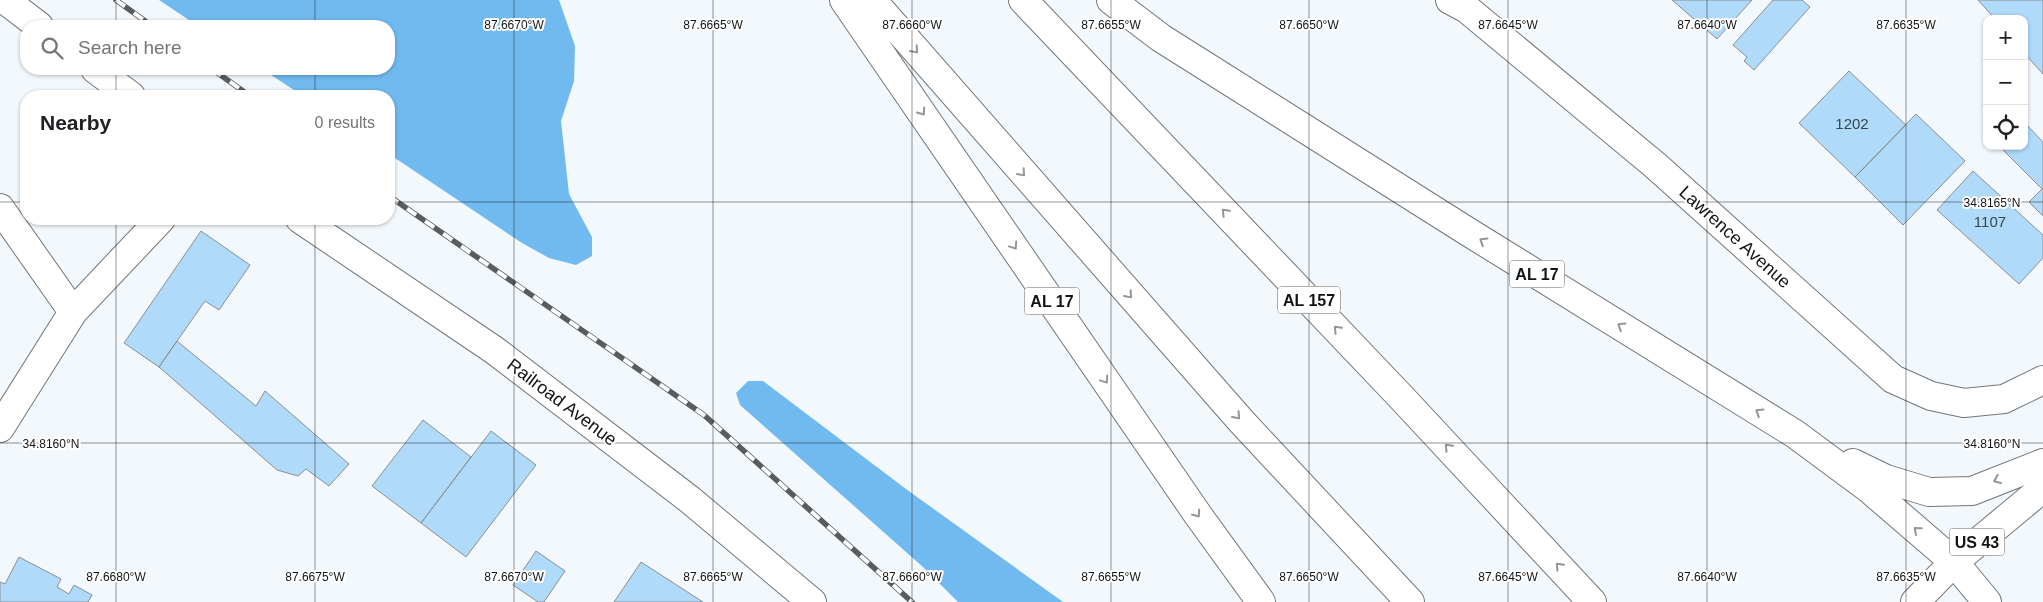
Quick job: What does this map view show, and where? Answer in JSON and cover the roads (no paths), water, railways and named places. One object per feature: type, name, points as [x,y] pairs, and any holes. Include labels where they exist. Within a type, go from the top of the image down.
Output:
[{"type":"main road","points":[[5,0],[31,20]]},
{"type":"main road","name":"AL 17","points":[[844,0],[1198,515],[1261,602]]},
{"type":"main road","points":[[872,0],[1242,422],[1410,602]]},
{"type":"main road","name":"AL 157","points":[[1023,0],[1401,397],[1592,602]]},
{"type":"main road","name":"AL 17","points":[[1111,0],[1170,44],[1470,233],[1795,434],[1868,488],[1954,562],[1987,602]]},
{"type":"main road","name":"Lawrence Avenue","points":[[1450,0],[1467,10],[1656,166],[1893,379],[1931,396],[1964,403],[2004,399],[2043,380]]},
{"type":"main road","points":[[103,75],[123,90]]},
{"type":"main road","points":[[0,208],[73,312]]},
{"type":"main road","points":[[0,428],[73,312],[155,225]]},
{"type":"main road","name":"Railroad Avenue","points":[[309,225],[494,350],[689,499],[812,602]]},
{"type":"main road","points":[[1795,434],[1886,479],[1929,492],[1972,491],[2043,463]]},
{"type":"main road","name":"US 43","points":[[1916,602],[1954,562],[2043,488]]},
{"type":"railway","points":[[116,0],[144,20]]},
{"type":"railway","points":[[220,75],[242,90]]},
{"type":"railway","points":[[395,200],[704,415],[912,602]]}]
